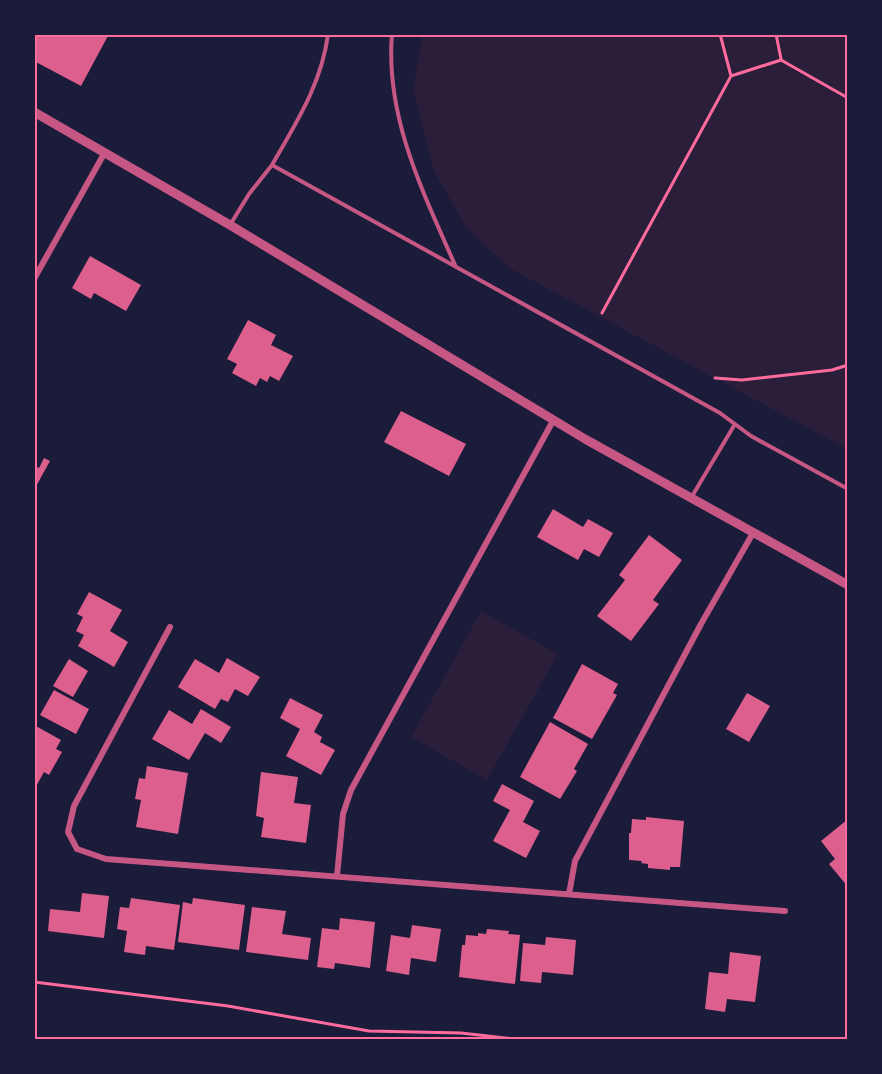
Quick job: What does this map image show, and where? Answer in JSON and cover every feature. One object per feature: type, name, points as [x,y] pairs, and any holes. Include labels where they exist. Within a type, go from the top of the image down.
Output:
[{"type":"street","points":[[34,112],[230,225],[554,420],[848,585]]},
{"type":"street","points":[[34,279],[105,152]]},
{"type":"street","points":[[337,876],[343,814],[351,790],[554,420]]},
{"type":"street","points":[[569,894],[575,861],[701,624],[753,533]]},
{"type":"street","points":[[170,627],[74,806],[68,832],[77,849],[106,859],[785,911]]},
{"type":"lane","points":[[230,225],[249,194],[272,165],[310,98],[321,71],[328,34]]},
{"type":"lane","points":[[392,34],[392,80],[396,111],[411,162],[456,267]]},
{"type":"lane","points":[[272,165],[720,413],[751,436],[848,489]]},
{"type":"lane","points":[[691,498],[735,424]]},
{"type":"path","points":[[602,313],[731,76],[720,34]]},
{"type":"path","points":[[776,34],[781,60]]},
{"type":"path","points":[[731,76],[781,60],[848,98]]},
{"type":"path","points":[[715,378],[742,380],[832,370],[848,365]]},
{"type":"path","points":[[34,982],[228,1006],[369,1031],[461,1033],[524,1040]]},
{"type":"shaded area","points":[[422,35],[847,35],[847,449],[509,268],[467,229],[434,171],[413,90]]},
{"type":"shaded area","points":[[481,611],[558,654],[487,780],[411,737]]},
{"type":"building","points":[[34,34],[109,34],[81,86],[34,61]]},
{"type":"building","points":[[90,256],[141,285],[126,311],[94,293],[91,299],[72,288]]},
{"type":"building","points":[[248,320],[276,335],[271,345],[293,356],[279,381],[270,376],[267,382],[260,378],[256,386],[232,373],[237,364],[227,359]]},
{"type":"building","points":[[401,411],[466,444],[449,476],[384,442]]},
{"type":"building","points":[[44,458],[50,461],[34,490],[34,466],[39,468]]},
{"type":"building","points":[[553,509],[583,527],[588,519],[613,533],[599,557],[584,549],[578,560],[537,537]]},
{"type":"building","points":[[649,535],[682,560],[653,600],[659,604],[631,641],[597,616],[625,580],[619,575]]},
{"type":"building","points":[[89,592],[122,610],[110,631],[128,642],[114,667],[78,646],[84,635],[76,631],[83,617],[77,614]]},
{"type":"building","points":[[227,658],[260,677],[248,696],[235,689],[228,702],[221,699],[215,709],[178,687],[195,659],[219,673]]},
{"type":"building","points":[[69,659],[88,671],[73,697],[53,686]]},
{"type":"building","points":[[582,664],[618,684],[613,693],[617,695],[592,739],[553,718]]},
{"type":"building","points":[[54,690],[89,709],[76,734],[40,715]]},
{"type":"building","points":[[747,693],[770,706],[749,742],[726,729]]},
{"type":"building","points":[[290,698],[323,715],[314,732],[322,737],[320,742],[335,750],[321,775],[286,756],[300,729],[280,718]]},
{"type":"building","points":[[201,709],[231,727],[221,743],[205,733],[189,760],[152,739],[169,710],[192,724]]},
{"type":"building","points":[[550,722],[588,744],[574,769],[577,771],[560,799],[520,777]]},
{"type":"building","points":[[34,725],[61,740],[56,749],[62,752],[49,775],[44,772],[34,790]]},
{"type":"building","points":[[147,766],[188,773],[178,834],[136,827],[141,800],[135,799],[139,778],[145,779]]},
{"type":"building","points":[[261,772],[298,777],[294,803],[311,805],[306,843],[261,837],[264,818],[256,816]]},
{"type":"building","points":[[502,784],[534,801],[523,822],[540,831],[526,858],[493,841],[510,810],[493,801]]},
{"type":"building","points":[[646,817],[684,821],[680,867],[670,867],[670,870],[648,868],[648,864],[641,863],[642,861],[629,860],[629,833],[631,833],[632,819],[646,820]]},
{"type":"building","points":[[848,819],[848,887],[829,864],[835,859],[821,841]]},
{"type":"building","points":[[82,893],[109,896],[104,938],[48,931],[50,909],[80,912]]},
{"type":"building","points":[[131,898],[180,905],[174,950],[146,946],[145,955],[124,952],[127,931],[117,929],[120,907],[129,908]]},
{"type":"building","points":[[193,898],[245,905],[239,950],[178,942],[183,902],[192,904]]},
{"type":"building","points":[[252,907],[286,911],[282,934],[311,938],[308,960],[246,952]]},
{"type":"building","points":[[340,918],[375,922],[370,968],[335,963],[334,969],[317,967],[322,928],[339,930]]},
{"type":"building","points":[[412,925],[441,929],[436,962],[411,958],[409,975],[386,971],[391,935],[410,938]]},
{"type":"building","points":[[487,929],[509,931],[508,934],[520,935],[515,984],[459,977],[462,945],[465,945],[466,935],[486,934]]},
{"type":"building","points":[[546,937],[576,940],[573,975],[542,972],[541,983],[520,981],[523,943],[545,945]]},
{"type":"building","points":[[730,952],[761,956],[755,1002],[727,999],[725,1012],[705,1009],[709,972],[728,974]]}]
